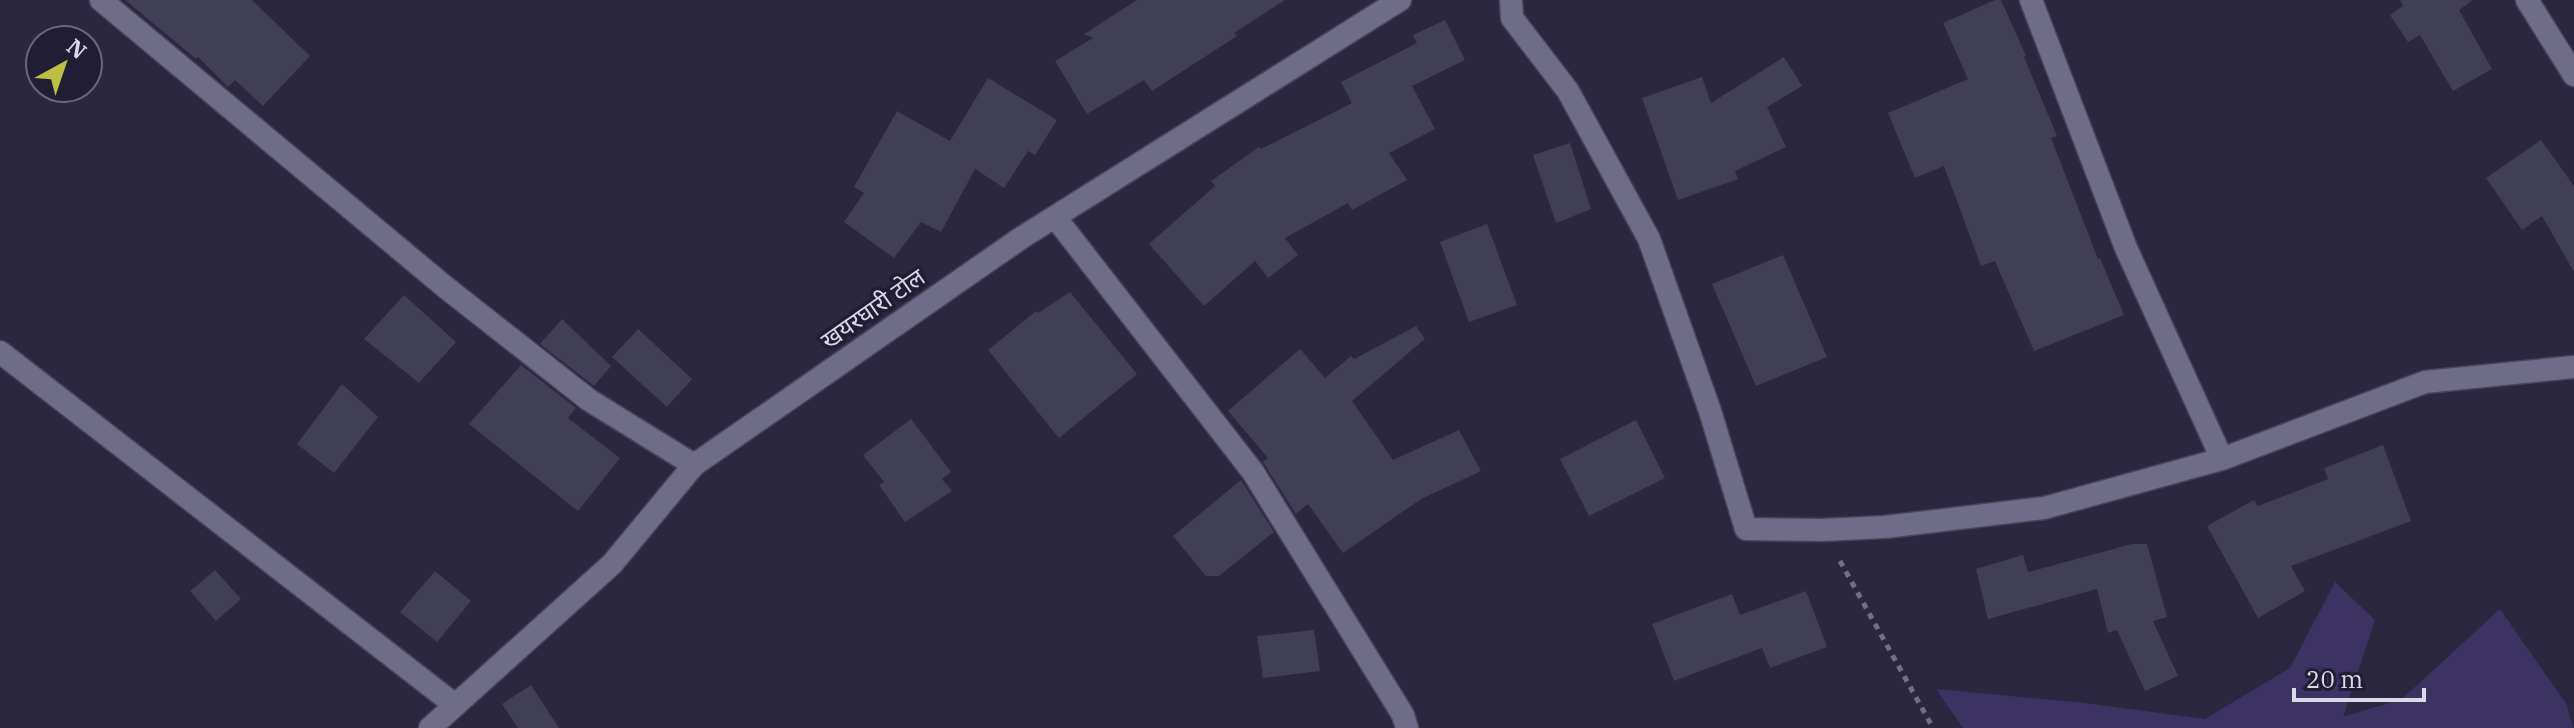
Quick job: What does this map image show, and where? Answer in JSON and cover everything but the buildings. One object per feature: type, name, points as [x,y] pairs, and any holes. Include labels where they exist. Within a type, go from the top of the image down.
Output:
[{"type":"street","points":[[101,0],[444,286],[589,400],[694,465]]},
{"type":"street","name":"खयरघारी टोल","points":[[430,728],[612,564],[694,465],[1055,217],[1400,0]]},
{"type":"street","points":[[1511,0],[1512,18],[1568,91],[1649,239],[1710,411],[1746,529],[1885,527],[2044,508],[2222,459],[2425,382],[2574,367]]},
{"type":"street","points":[[2031,0],[2126,248],[2222,459]]},
{"type":"street","points":[[2527,0],[2574,75]]},
{"type":"street","points":[[1055,217],[1253,472],[1403,715],[1407,728]]},
{"type":"street","points":[[0,352],[455,705]]},
{"type":"path","points":[[1822,530],[1933,728]]},
{"type":"shaded area","points":[[2335,582],[2375,620],[2343,717],[2402,699],[2500,609],[2567,705],[2573,728],[1963,728],[1936,689],[2084,703],[2205,719],[2290,668]]}]
